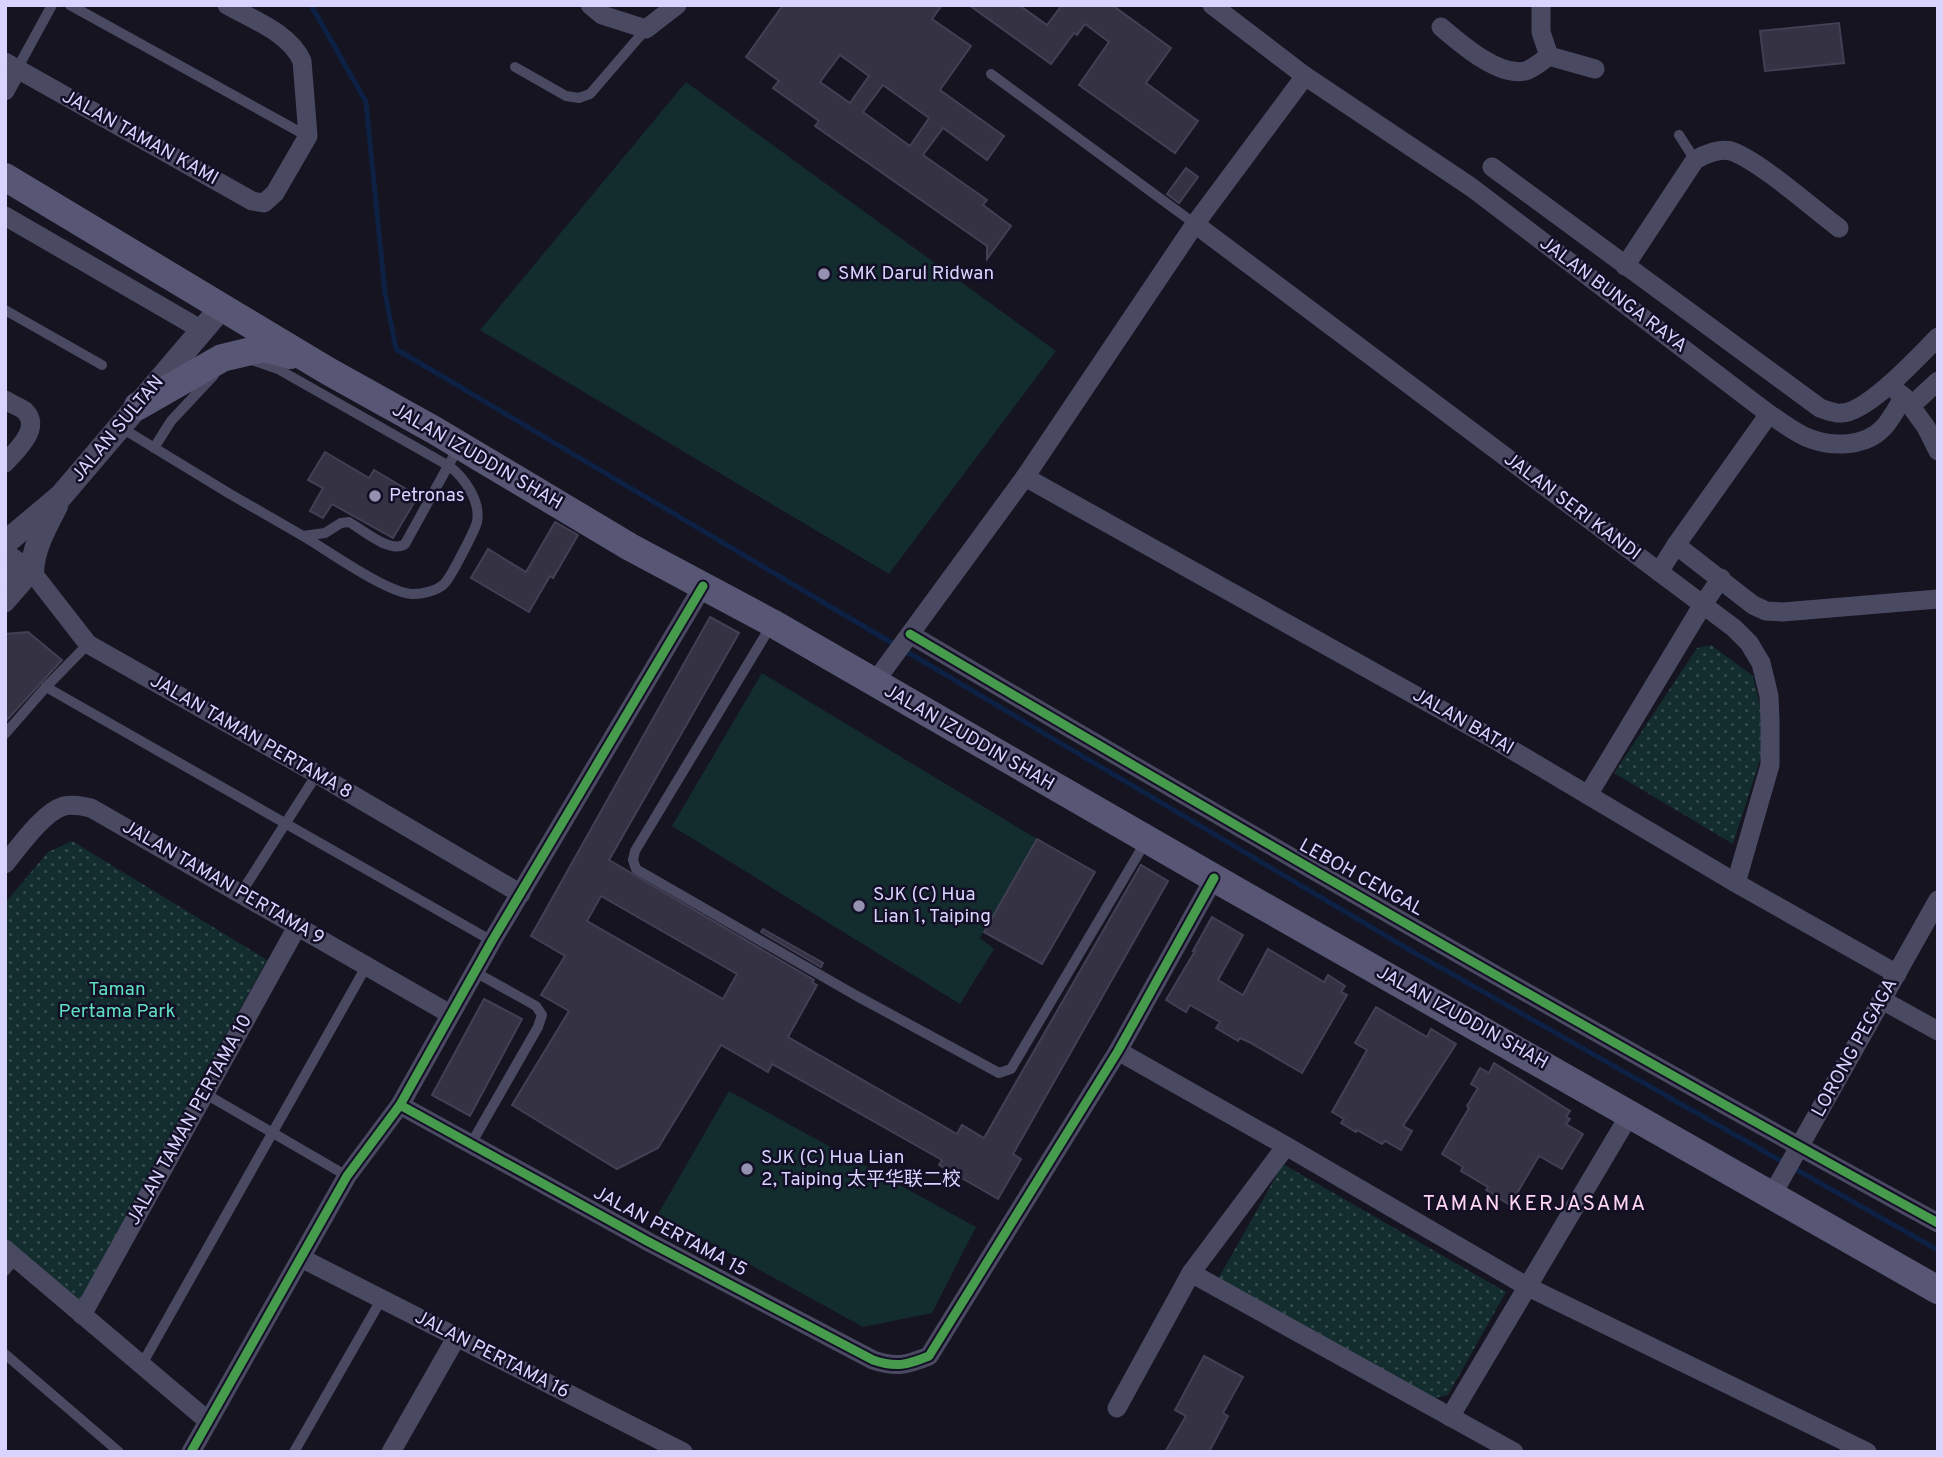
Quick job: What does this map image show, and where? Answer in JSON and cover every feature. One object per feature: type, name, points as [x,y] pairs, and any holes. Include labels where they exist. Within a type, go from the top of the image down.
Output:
[{"type":"main road","name":"JALAN IZUDDIN SHAH","points":[[5,177],[328,371],[454,456],[772,623],[1630,1114],[1787,1168],[1938,1290]]},
{"type":"main road","points":[[129,416],[208,365],[245,351],[264,348],[328,371]]},
{"type":"street","points":[[227,5],[288,40],[297,50],[302,61],[308,136]]},
{"type":"street","points":[[590,5],[602,15],[646,29],[677,5]]},
{"type":"street","name":"JALAN BUNGA RAYA","points":[[1212,5],[1305,76],[1471,187],[1769,414],[1808,438],[1828,443],[1845,443],[1860,441],[1882,429],[1938,337]]},
{"type":"street","points":[[1541,5],[1541,32],[1549,56]]},
{"type":"street","points":[[1441,27],[1471,52],[1508,70],[1525,71],[1549,56],[1595,69]]},
{"type":"street","points":[[5,92],[11,66]]},
{"type":"street","name":"JALAN TAMAN KAMI","points":[[11,66],[252,201],[264,203],[275,193],[308,136]]},
{"type":"street","points":[[874,683],[1025,477],[1195,224],[1305,76]]},
{"type":"street","points":[[1625,266],[1695,160],[1708,153],[1730,150],[1759,167],[1839,228]]},
{"type":"street","name":"JALAN BUNGA RAYA","points":[[1492,167],[1820,408],[1841,413],[1902,395]]},
{"type":"street","points":[[5,216],[202,330]]},
{"type":"street","name":"JALAN SERI KANDI","points":[[1195,224],[1734,628],[1749,643],[1761,663],[1769,696],[1770,765],[1736,883]]},
{"type":"street","name":"JALAN SULTAN","points":[[5,543],[61,496],[222,307]]},
{"type":"street","points":[[1938,381],[1902,395],[1938,451]]},
{"type":"street","points":[[5,400],[26,412],[30,421],[24,442],[5,463]]},
{"type":"street","points":[[1659,572],[1769,414]]},
{"type":"street","name":"JALAN BATAI","points":[[1025,477],[1497,741],[1736,883],[1897,974]]},
{"type":"street","points":[[5,603],[32,572],[38,545],[61,496]]},
{"type":"street","points":[[1676,545],[1753,605],[1766,611],[1783,612],[1938,599]]},
{"type":"street","name":"JALAN TAMAN PERTAMA 8","points":[[5,552],[32,572],[88,644],[521,894]]},
{"type":"street","points":[[5,575],[32,572]]},
{"type":"street","points":[[1588,795],[1721,578]]},
{"type":"street","points":[[191,1452],[347,1176],[400,1105],[492,941],[703,586]]},
{"type":"street","name":"LEBOH CENGAL","points":[[903,643],[1272,848],[1787,1168],[1938,1223]]},
{"type":"street","name":"JALAN TAMAN PERTAMA 9","points":[[5,864],[48,816],[62,807],[76,805],[91,808],[450,1014]]},
{"type":"street","points":[[1214,878],[1118,1051],[1528,1287],[1867,1452]]},
{"type":"street","name":"LORONG PEGAGA","points":[[1787,1168],[1938,900]]},
{"type":"street","name":"JALAN TAMAN PERTAMA 10","points":[[82,1315],[298,925]]},
{"type":"street","points":[[1882,1000],[1938,1031]]},
{"type":"street","name":"JALAN PERTAMA 15","points":[[400,1105],[647,1241],[873,1360],[892,1366],[912,1363],[929,1356],[1118,1051]]},
{"type":"street","points":[[1450,1417],[1630,1114]]},
{"type":"street","points":[[1117,1408],[1191,1273],[1286,1146]]},
{"type":"street","name":"JALAN PERTAMA 16","points":[[301,1258],[683,1452]]},
{"type":"street","points":[[9,1259],[82,1315],[208,1421]]},
{"type":"street","points":[[1191,1273],[1514,1452]]},
{"type":"street","points":[[391,1452],[456,1338]]},
{"type":"lane","points":[[11,66],[52,5]]},
{"type":"lane","points":[[70,5],[308,136]]},
{"type":"lane","points":[[515,67],[566,96],[579,99],[590,94],[646,29]]},
{"type":"lane","points":[[991,74],[1195,224]]},
{"type":"lane","points":[[1679,135],[1695,160]]},
{"type":"lane","points":[[5,310],[102,365]]},
{"type":"lane","points":[[154,448],[171,421],[223,365],[239,359],[278,369],[454,456]]},
{"type":"lane","points":[[129,416],[154,448],[392,589],[411,594],[427,592],[443,585],[477,523],[473,499],[458,473],[454,456]]},
{"type":"lane","points":[[303,536],[325,533],[345,522],[392,547],[401,547],[454,456]]},
{"type":"lane","points":[[772,623],[635,851],[633,860],[636,869],[999,1073],[1011,1069],[1146,839]]},
{"type":"lane","points":[[5,734],[88,644]]},
{"type":"lane","points":[[46,687],[492,941]]},
{"type":"lane","points":[[241,893],[317,774]]},
{"type":"lane","points":[[142,1366],[367,965]]},
{"type":"lane","points":[[471,1144],[538,1027],[542,1015],[536,1006],[475,972]]},
{"type":"lane","points":[[204,1093],[347,1176]]},
{"type":"lane","points":[[294,1452],[381,1300]]},
{"type":"lane","points":[[5,1354],[119,1452]]},
{"type":"green space","points":[[686,82],[1056,351],[889,574],[480,330]]},
{"type":"green space","points":[[1711,645],[1753,676],[1763,719],[1761,757],[1733,844],[1614,773],[1697,648]]},
{"type":"green space","points":[[762,673],[1037,839],[980,938],[994,949],[960,1004],[672,826]]},
{"type":"green space","name":"Taman Pertama Park","points":[[72,841],[267,960],[79,1303],[5,1240],[5,903],[48,852]]},
{"type":"green space","points":[[729,1091],[976,1227],[932,1313],[863,1327],[658,1214]]},
{"type":"green space","points":[[1283,1164],[1506,1292],[1448,1395],[1429,1399],[1218,1279]]},
{"type":"building","points":[[783,5],[942,5],[932,19],[971,46],[940,90],[1004,136],[987,160],[943,128],[923,155],[987,200],[983,205],[1011,226],[987,259],[987,246],[815,126],[819,121],[773,88],[779,81],[746,57]],"holes":[[[840,55],[869,76],[850,103],[820,82]],[[883,85],[929,118],[910,146],[863,112]]]},
{"type":"building","points":[[969,5],[1019,5],[1047,25],[1062,5],[1112,5],[1171,48],[1146,83],[1198,121],[1175,153],[1079,85],[1109,42],[1085,24],[1077,35],[1074,33],[1051,64]]},
{"type":"building","points":[[1839,23],[1844,63],[1765,71],[1760,31]]},
{"type":"building","points":[[1186,168],[1198,177],[1179,203],[1167,194]]},
{"type":"building","name":"Petronas","points":[[325,452],[369,478],[374,470],[418,496],[393,538],[332,504],[323,518],[310,511],[323,488],[308,480]]},
{"type":"building","points":[[555,522],[578,535],[529,612],[471,578],[488,549],[526,572]]},
{"type":"building","points":[[710,617],[739,633],[609,860],[814,980],[812,982],[817,985],[788,1037],[957,1134],[962,1125],[984,1138],[1141,865],[1168,881],[1013,1154],[1021,1159],[998,1199],[939,1165],[942,1160],[772,1064],[768,1072],[721,1045],[658,1148],[617,1169],[512,1105],[569,1011],[541,995],[565,956],[531,936]],"holes":[[[601,896],[737,974],[723,999],[587,921]]]},
{"type":"building","points":[[28,632],[62,660],[5,722],[5,634]]},
{"type":"building","points":[[1037,839],[1095,872],[1042,964],[984,932]]},
{"type":"building","points":[[1212,917],[1243,935],[1218,980],[1243,995],[1268,949],[1324,982],[1328,975],[1345,986],[1341,992],[1347,995],[1302,1073],[1249,1042],[1240,1038],[1238,1041],[1216,1028],[1220,1022],[1190,1005],[1186,1012],[1166,1000]]},
{"type":"building","points":[[763,929],[823,963],[821,967],[761,932]]},
{"type":"building","points":[[484,999],[522,1019],[470,1116],[432,1095]]},
{"type":"building","points":[[1376,1007],[1427,1037],[1431,1029],[1456,1044],[1403,1126],[1412,1131],[1401,1150],[1385,1141],[1382,1144],[1357,1130],[1356,1132],[1341,1123],[1344,1119],[1332,1112],[1367,1050],[1355,1043]]},
{"type":"building","points":[[1494,1063],[1570,1111],[1566,1117],[1570,1119],[1566,1124],[1583,1134],[1562,1169],[1539,1156],[1510,1205],[1486,1190],[1488,1187],[1461,1171],[1463,1167],[1442,1154],[1478,1088],[1471,1084],[1480,1068],[1489,1073]]},
{"type":"building","points":[[1204,1356],[1243,1377],[1223,1413],[1228,1416],[1209,1452],[1165,1452],[1186,1416],[1175,1410]]},
{"type":"waterway","points":[[311,5],[366,102],[385,293],[396,349],[1408,949],[1938,1250]]},
{"type":"cycle path","points":[[191,1452],[347,1176],[400,1105],[492,941],[703,586]]},
{"type":"cycle path","points":[[910,634],[1421,933],[1938,1223]]},
{"type":"cycle path","points":[[400,1105],[647,1241],[873,1360],[895,1365],[914,1362],[929,1356],[1118,1051],[1214,878]]},
{"type":"place","name":"SMK Darul Ridwan","points":[[824,274]]},
{"type":"place","name":"Petronas","points":[[375,496]]},
{"type":"place","name":"SJK (C) Hua Lian 1, Taiping","points":[[859,906]]},
{"type":"place","name":"SJK (C) Hua Lian 2, Taiping 太平华联二校","points":[[747,1169]]},
{"type":"district","name":"TAMAN KERJASAMA","points":[[1535,1204]]}]
